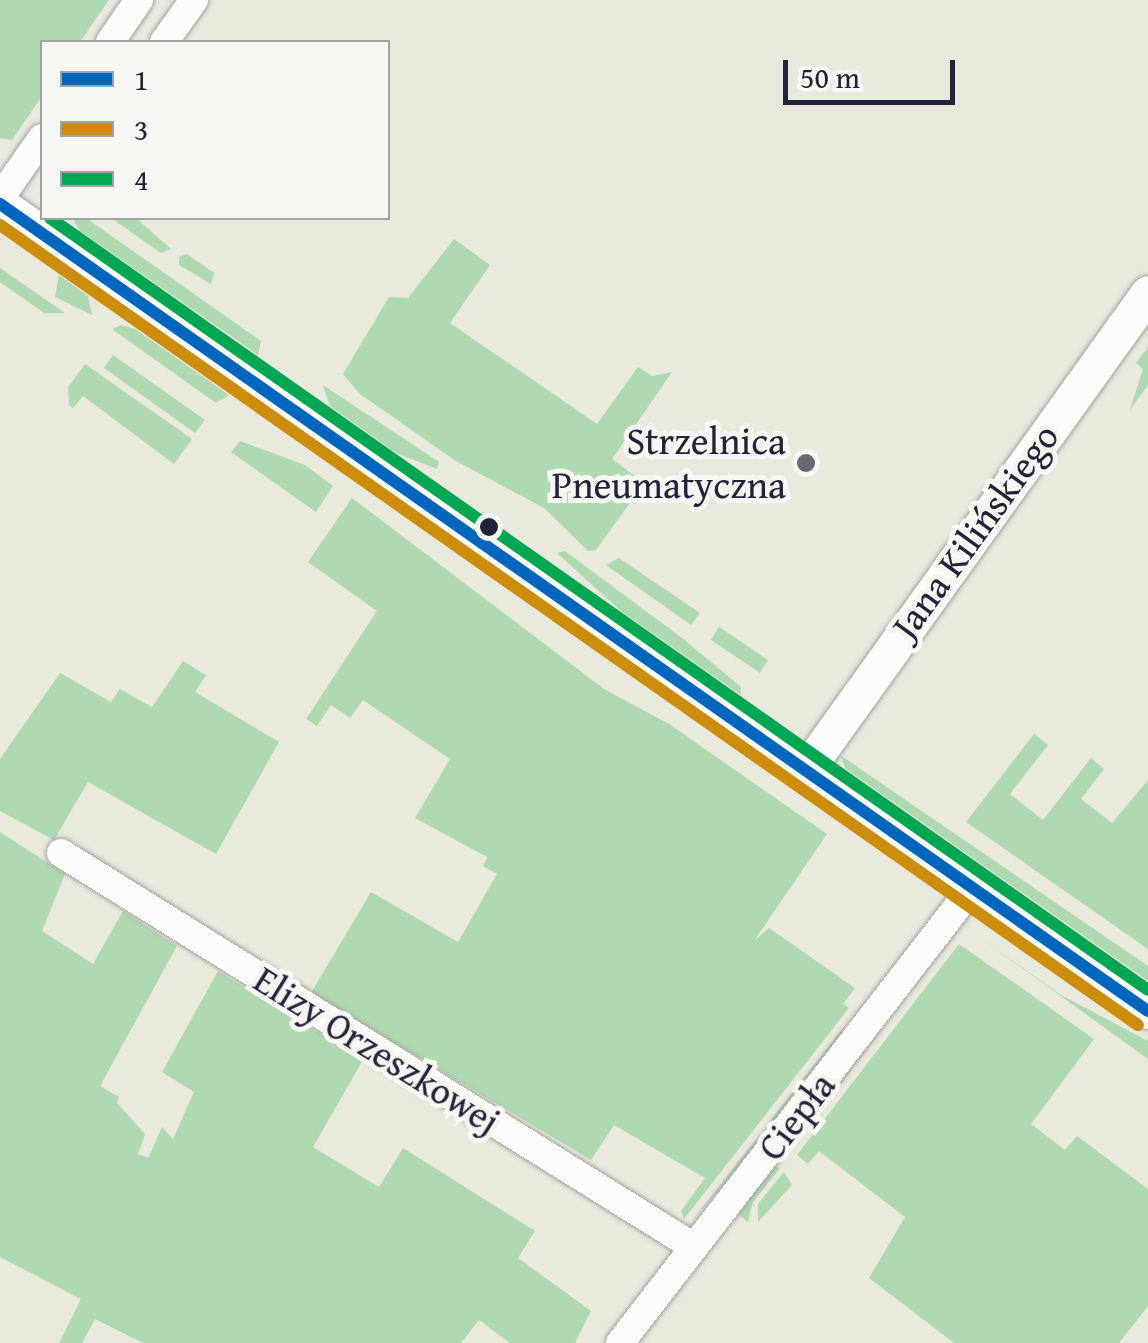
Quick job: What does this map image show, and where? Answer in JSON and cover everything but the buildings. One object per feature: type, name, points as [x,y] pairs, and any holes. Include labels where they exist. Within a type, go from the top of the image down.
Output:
[{"type":"street","points":[[162,40],[194,0]]},
{"type":"street","points":[[125,21],[157,40]]},
{"type":"street","points":[[40,141],[0,201],[42,224],[1148,1012]]},
{"type":"street","name":"Jana Kilińskiego","points":[[805,771],[1148,293]]},
{"type":"street","name":"Elizy Orzeszkowej","points":[[61,853],[694,1247]]},
{"type":"street","name":"Ciepła","points":[[620,1343],[972,888]]},
{"type":"green space","points":[[0,0],[109,0],[81,40],[40,40],[40,99],[12,140],[0,138]]},
{"type":"green space","points":[[73,220],[89,220],[261,341],[258,355],[80,231]]},
{"type":"green space","points":[[114,220],[138,220],[171,249],[161,253]]},
{"type":"green space","points":[[454,239],[490,265],[450,323],[597,424],[638,367],[652,376],[672,372],[612,459],[644,483],[596,550],[588,551],[544,508],[456,461],[360,394],[343,374],[389,297],[408,298]]},
{"type":"green space","points":[[187,254],[214,273],[211,284],[179,265],[179,257]]},
{"type":"green space","points":[[0,268],[65,313],[44,313],[0,282]]},
{"type":"green space","points":[[59,275],[88,296],[92,315],[55,297]]},
{"type":"green space","points":[[121,325],[135,329],[229,395],[216,403],[112,329]]},
{"type":"green space","points":[[1148,347],[1148,385],[1130,410],[1143,369],[1136,363]]},
{"type":"green space","points":[[113,355],[205,420],[195,433],[104,368]]},
{"type":"green space","points":[[85,364],[192,439],[174,464],[83,396],[73,408],[69,405],[68,387]]},
{"type":"green space","points":[[323,385],[439,462],[437,469],[396,453],[330,406]]},
{"type":"green space","points":[[240,441],[305,465],[333,486],[316,512],[231,452]]},
{"type":"green space","points":[[352,498],[604,689],[669,724],[827,834],[754,941],[769,928],[855,988],[843,1004],[849,1008],[684,1219],[681,1211],[705,1178],[614,1125],[591,1160],[311,993],[371,892],[458,942],[497,874],[483,866],[487,857],[415,818],[450,759],[363,700],[350,718],[331,705],[317,726],[306,719],[377,611],[308,562]]},
{"type":"green space","points":[[565,551],[682,638],[741,687],[741,695],[622,612],[557,553]]},
{"type":"green space","points":[[619,558],[700,613],[691,625],[606,565]]},
{"type":"green space","points":[[719,627],[768,660],[760,673],[711,640]]},
{"type":"green space","points":[[183,661],[206,675],[195,692],[279,742],[216,854],[88,782],[54,840],[0,811],[0,759],[60,673],[111,702],[120,689],[152,707]]},
{"type":"green space","points":[[1034,734],[1048,745],[1010,794],[1043,820],[1091,758],[1104,769],[1081,799],[1112,823],[1148,780],[1148,949],[966,822]]},
{"type":"green space","points":[[840,755],[1148,966],[1148,981],[846,769]]},
{"type":"green space","points":[[0,832],[65,874],[42,931],[93,964],[123,911],[177,946],[100,1086],[119,1097],[117,1103],[145,1134],[138,1154],[148,1158],[162,1127],[173,1139],[194,1092],[162,1072],[218,971],[363,1060],[313,1147],[379,1187],[403,1148],[535,1231],[518,1258],[591,1311],[575,1343],[510,1343],[479,1320],[461,1343],[143,1343],[95,1319],[82,1343],[59,1343],[81,1299],[0,1257]]},
{"type":"green space","points":[[979,937],[1061,995],[1148,1041],[1148,1059]]},
{"type":"green space","points":[[945,943],[797,1143],[791,1139]]},
{"type":"green space","points":[[959,944],[1094,1039],[1031,1124],[1065,1150],[1077,1136],[1148,1189],[1148,1306],[1119,1343],[954,1343],[869,1278],[905,1217],[819,1151],[808,1164],[797,1155]]},
{"type":"green space","points":[[842,1029],[843,1033],[774,1126],[769,1122]]},
{"type":"green space","points":[[760,1134],[765,1138],[692,1221]]},
{"type":"green space","points":[[772,1166],[780,1168],[753,1202],[748,1222],[735,1212]]},
{"type":"green space","points":[[784,1172],[792,1185],[758,1222],[758,1204]]},
{"type":"transit line","name":"1","points":[[0,204],[1148,1011]]},
{"type":"transit line","name":"4","points":[[53,220],[1148,990]]},
{"type":"transit line","name":"3","points":[[0,225],[1138,1025]]},
{"type":"place","name":"Strzelnica Pneumatyczna","points":[[806,463]]}]
